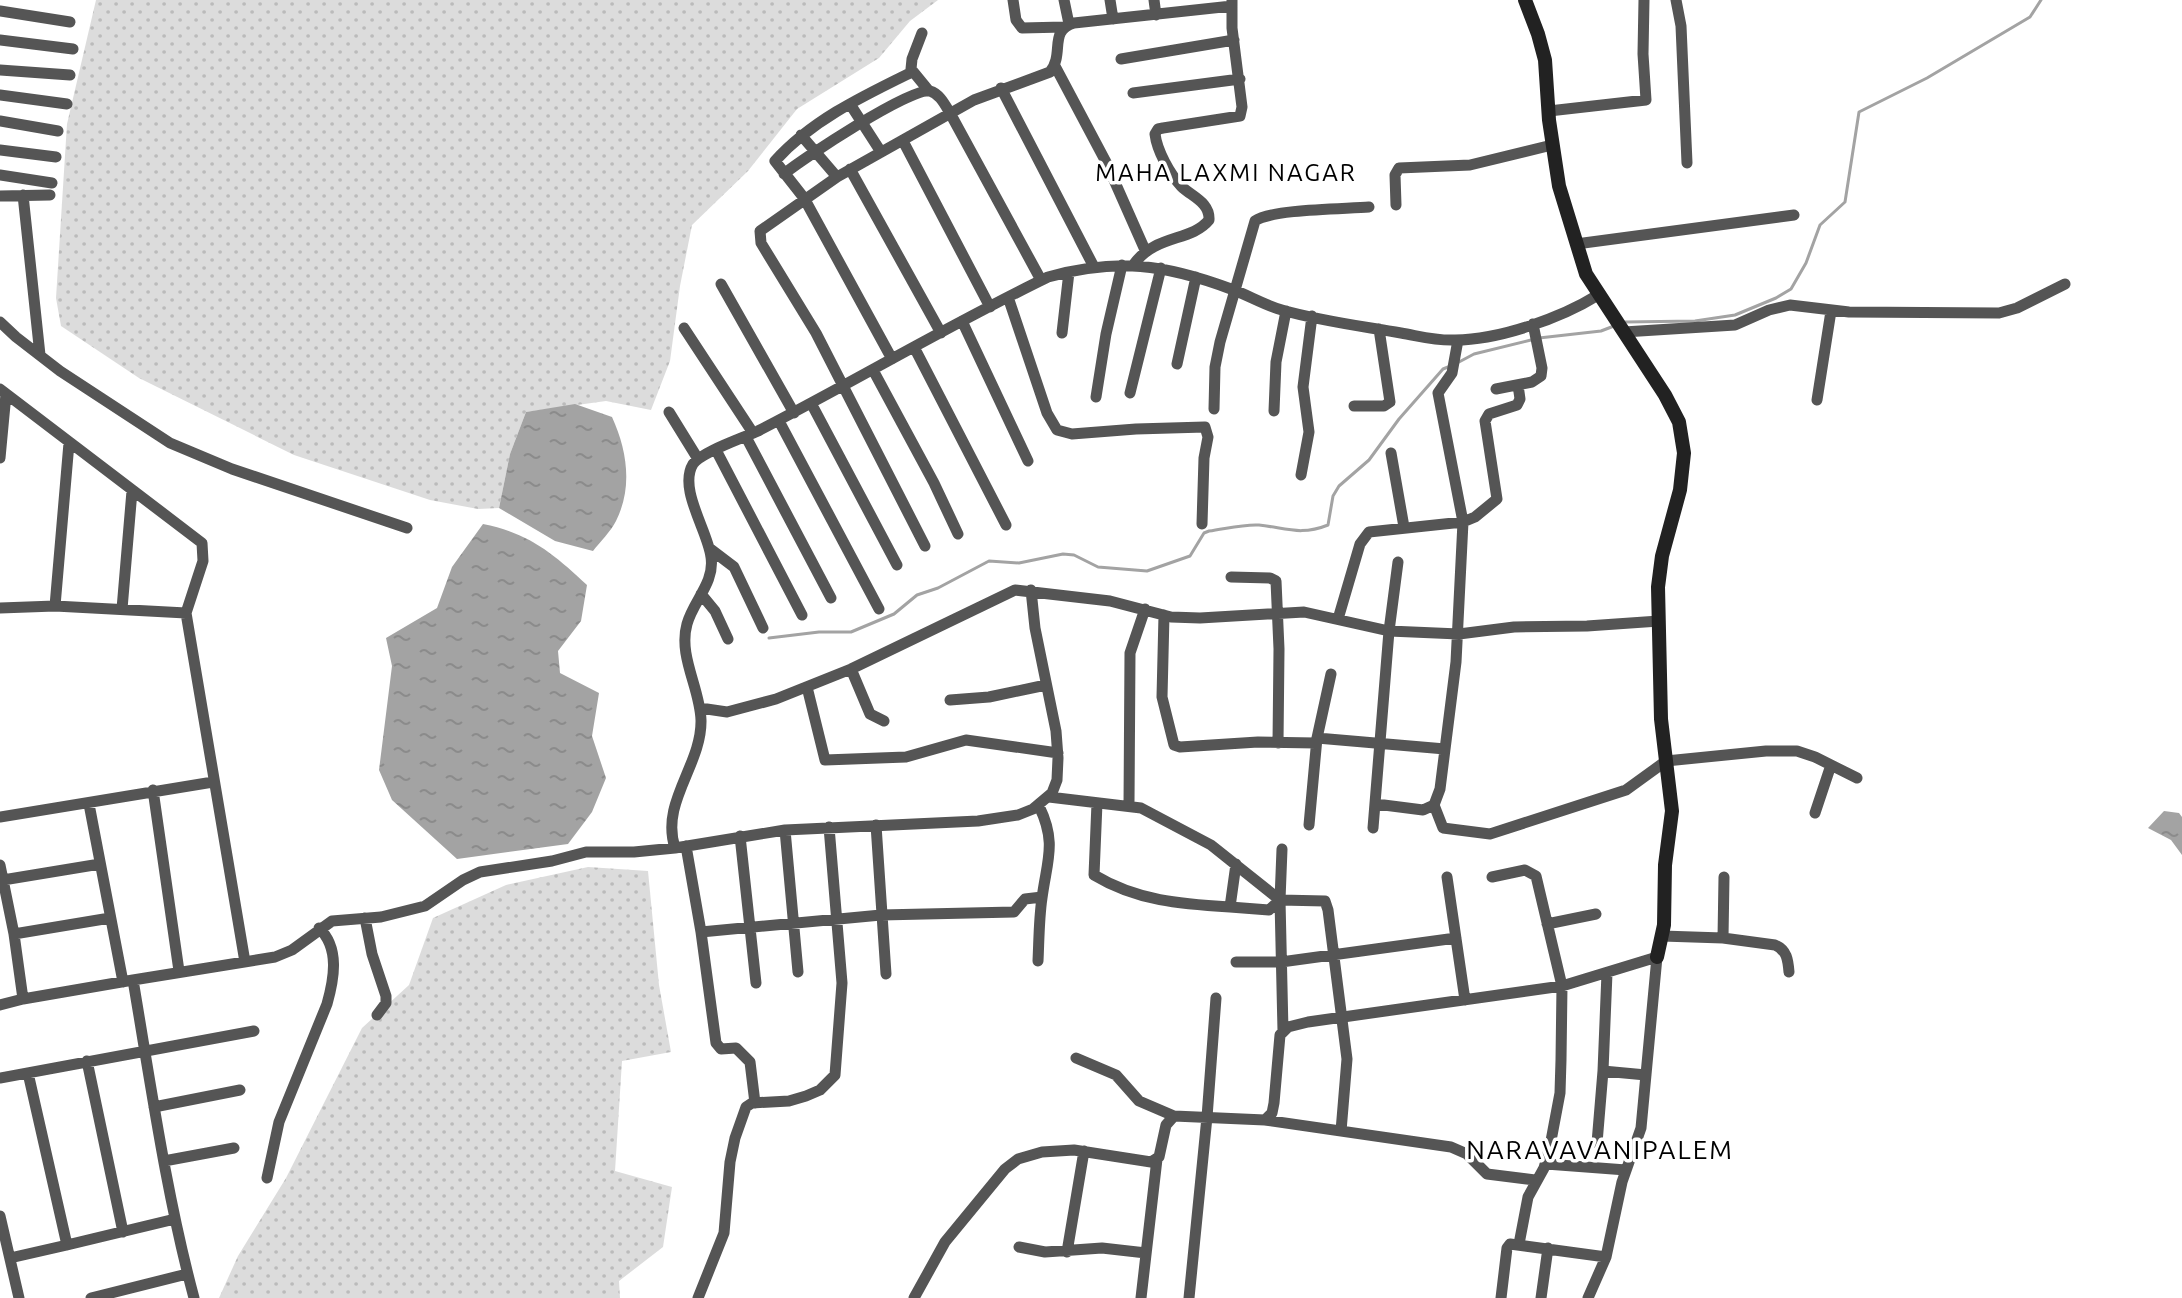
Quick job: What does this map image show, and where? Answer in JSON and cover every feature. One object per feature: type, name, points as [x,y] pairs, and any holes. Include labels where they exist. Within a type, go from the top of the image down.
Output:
[{"type":"street","points":[[1013,0],[1016,20],[1022,28],[1066,26],[1156,15],[1198,5],[1232,3],[1242,107],[1238,118],[1156,130],[1156,142],[1166,164],[1181,186],[1206,206],[1210,215],[1206,223],[1195,231],[1145,250],[1128,265],[1106,334],[1096,397]]},
{"type":"street","points":[[925,546],[816,333],[759,238],[761,228],[850,169],[950,113],[1001,88],[1042,76],[1055,66],[1059,33],[1066,26],[1064,0]]},
{"type":"street","points":[[1110,0],[1113,19]]},
{"type":"street","points":[[1154,0],[1156,15]]},
{"type":"street","points":[[1525,0],[1545,60],[1552,145],[1564,207],[1586,274],[1675,411],[1682,434],[1683,471],[1662,556],[1658,587],[1661,719],[1672,811],[1665,865],[1662,936],[1657,957],[1641,1128],[1626,1170],[1606,1257],[1588,1298]]},
{"type":"street","points":[[1549,111],[1646,100],[1644,0]]},
{"type":"street","points":[[1676,0],[1681,26],[1687,163]]},
{"type":"street","points":[[0,11],[70,22]]},
{"type":"street","points":[[922,33],[912,59],[912,72],[941,99],[950,113],[1041,280]]},
{"type":"street","points":[[0,40],[73,49]]},
{"type":"street","points":[[1121,59],[1234,40]]},
{"type":"street","points":[[1055,66],[1106,162],[1145,250]]},
{"type":"street","points":[[0,70],[70,75]]},
{"type":"street","points":[[892,359],[804,198],[775,161],[801,135],[850,104],[912,72]]},
{"type":"street","points":[[1133,93],[1240,79]]},
{"type":"street","points":[[1001,88],[1094,267]]},
{"type":"street","points":[[784,174],[863,122],[917,93],[929,91]]},
{"type":"street","points":[[0,95],[67,104]]},
{"type":"street","points":[[850,104],[881,152]]},
{"type":"street","points":[[0,121],[58,131]]},
{"type":"street","points":[[801,135],[837,177]]},
{"type":"street","points":[[903,141],[990,307]]},
{"type":"street","points":[[1396,205],[1395,175],[1399,168],[1470,165],[1552,145]]},
{"type":"street","points":[[0,150],[56,157]]},
{"type":"street","points":[[850,169],[941,333]]},
{"type":"street","points":[[0,175],[51,189],[0,196]]},
{"type":"street","points":[[23,195],[40,355]]},
{"type":"street","points":[[1214,409],[1217,356],[1253,226],[1258,218],[1369,207]]},
{"type":"street","points":[[1576,244],[1794,215]]},
{"type":"street","points":[[755,1103],[750,1062],[736,1048],[721,1049],[716,1043],[701,932],[680,847],[671,829],[673,811],[698,744],[700,708],[687,657],[685,632],[691,611],[712,569],[709,548],[690,491],[690,475],[698,459],[779,421],[1041,280],[1094,267],[1128,265],[1161,268],[1234,290],[1286,311],[1429,339],[1535,334],[1598,295]]},
{"type":"street","points":[[1130,393],[1161,268]]},
{"type":"street","points":[[1062,333],[1069,272]]},
{"type":"street","points":[[1177,364],[1196,277]]},
{"type":"street","points":[[721,284],[794,413]]},
{"type":"street","points":[[1621,327],[1735,325],[1769,310],[1790,305],[1831,311],[1999,313],[2017,308],[2065,284]]},
{"type":"street","points":[[1008,297],[1047,413],[1057,430],[1072,434],[1205,427],[1208,437],[1204,458],[1202,524]]},
{"type":"street","points":[[1274,411],[1276,362],[1286,311]]},
{"type":"street","points":[[1817,400],[1831,311]]},
{"type":"street","points":[[1301,475],[1309,432],[1303,387],[1312,316]]},
{"type":"street","points":[[962,321],[1028,461]]},
{"type":"street","points":[[0,322],[40,355],[170,443],[272,484],[407,528]]},
{"type":"street","points":[[684,328],[749,435],[831,598]]},
{"type":"street","points":[[1354,406],[1384,406],[1390,402],[1379,329]]},
{"type":"street","points":[[1496,389],[1532,382],[1541,376],[1535,334]]},
{"type":"street","points":[[1458,340],[1454,364],[1438,390],[1463,522],[1459,634],[1440,789],[1434,805],[1443,828],[1490,834],[1626,790],[1666,761],[1788,750],[1807,753],[1857,778]]},
{"type":"street","points":[[914,347],[1006,525]]},
{"type":"street","points":[[873,370],[958,534]]},
{"type":"street","points":[[1338,619],[1362,539],[1369,532],[1463,522],[1475,517],[1497,499],[1485,421],[1489,414],[1517,405],[1520,399],[1518,385]]},
{"type":"street","points":[[3,392],[202,543],[203,561],[186,613],[245,962]]},
{"type":"street","points":[[0,458],[3,392]]},
{"type":"street","points":[[811,403],[897,565]]},
{"type":"street","points":[[669,412],[698,459]]},
{"type":"street","points":[[779,421],[879,609]]},
{"type":"street","points":[[55,606],[69,443]]},
{"type":"street","points":[[716,450],[802,615]]},
{"type":"street","points":[[1391,453],[1404,527]]},
{"type":"street","points":[[122,609],[132,491]]},
{"type":"street","points":[[709,548],[734,567],[763,628]]},
{"type":"street","points":[[1373,828],[1389,631],[1398,562]]},
{"type":"street","points":[[1231,577],[1274,579],[1278,612],[1278,743]]},
{"type":"street","points":[[700,708],[719,712],[740,710],[807,687],[1015,590],[1110,601],[1164,615],[1200,618],[1304,612],[1389,631],[1459,634],[1514,627],[1659,621]]},
{"type":"street","points":[[0,1005],[284,954],[332,921],[425,906],[480,872],[552,861],[586,852],[634,852],[680,847],[785,830],[996,819],[1018,815],[1039,806],[1049,797],[1057,780],[1058,753],[1031,590]]},
{"type":"street","points":[[701,594],[715,611],[728,639]]},
{"type":"street","points":[[0,608],[55,606],[186,613]]},
{"type":"street","points":[[1129,805],[1130,653],[1145,609]]},
{"type":"street","points":[[1164,615],[1162,697],[1174,745],[1317,740],[1380,742],[1445,749]]},
{"type":"street","points":[[851,669],[867,709],[876,719],[884,721]]},
{"type":"street","points":[[1309,825],[1317,740],[1331,674]]},
{"type":"street","points":[[950,700],[989,697],[1046,685]]},
{"type":"street","points":[[807,687],[825,760],[906,757],[963,740],[1058,753]]},
{"type":"street","points":[[1815,813],[1831,765]]},
{"type":"street","points":[[0,817],[213,782]]},
{"type":"street","points":[[153,790],[179,971]]},
{"type":"street","points":[[1049,797],[1129,805],[1147,810],[1211,845],[1280,900],[1325,901],[1347,1059],[1341,1131]]},
{"type":"street","points":[[1097,803],[1094,875],[1109,884],[1162,902],[1269,910],[1280,900]]},
{"type":"street","points":[[89,804],[110,918],[145,1050],[175,1219],[194,1298]]},
{"type":"street","points":[[1376,804],[1423,810],[1434,805]]},
{"type":"street","points":[[1038,961],[1042,897],[1051,853],[1047,824],[1039,806]]},
{"type":"street","points":[[876,825],[886,974]]},
{"type":"street","points":[[698,1298],[724,1233],[735,1138],[744,1111],[749,1104],[789,1101],[806,1096],[820,1090],[835,1075],[842,1001],[829,827]]},
{"type":"street","points":[[785,830],[798,972]]},
{"type":"street","points":[[740,836],[756,983]]},
{"type":"street","points":[[1265,1120],[1272,1113],[1278,1043],[1283,1031],[1282,849]]},
{"type":"street","points":[[3,880],[100,864]]},
{"type":"street","points":[[1230,907],[1236,864]]},
{"type":"street","points":[[0,865],[23,999]]},
{"type":"street","points":[[1492,877],[1525,870],[1533,873],[1562,986],[1560,1093],[1546,1164],[1535,1180],[1524,1209],[1519,1244]]},
{"type":"street","points":[[1447,877],[1465,1000]]},
{"type":"street","points":[[1723,938],[1724,877]]},
{"type":"street","points":[[701,932],[881,915],[1014,912],[1025,899],[1042,897]]},
{"type":"street","points":[[1547,924],[1596,914]]},
{"type":"street","points":[[14,934],[110,918]]},
{"type":"street","points":[[365,918],[386,999],[377,1015]]},
{"type":"street","points":[[267,1178],[279,1122],[332,985],[332,946],[328,936],[319,928]]},
{"type":"street","points":[[1662,936],[1723,938],[1782,947],[1789,972]]},
{"type":"street","points":[[1236,962],[1281,962],[1456,938]]},
{"type":"street","points":[[1283,1031],[1300,1024],[1342,1017],[1562,986],[1657,957]]},
{"type":"street","points":[[1597,1143],[1607,973]]},
{"type":"street","points":[[1189,1298],[1216,998]]},
{"type":"street","points":[[0,1078],[254,1031]]},
{"type":"street","points":[[1076,1058],[1116,1075],[1139,1101],[1174,1116],[1265,1120],[1451,1147],[1467,1154],[1487,1174],[1535,1180]]},
{"type":"street","points":[[87,1061],[123,1232]]},
{"type":"street","points":[[1603,1071],[1646,1075]]},
{"type":"street","points":[[28,1073],[67,1245]]},
{"type":"street","points":[[154,1107],[240,1090]]},
{"type":"street","points":[[1141,1298],[1157,1159],[1168,1121],[1174,1116]]},
{"type":"street","points":[[164,1161],[234,1148]]},
{"type":"street","points":[[914,1298],[945,1242],[1005,1169],[1018,1159],[1030,1155],[1084,1151],[1147,1162],[1157,1159]]},
{"type":"street","points":[[1067,1252],[1084,1151]]},
{"type":"street","points":[[1546,1164],[1626,1170]]},
{"type":"street","points":[[0,1216],[19,1298]]},
{"type":"street","points":[[10,1258],[175,1219]]},
{"type":"street","points":[[1501,1298],[1510,1244],[1606,1257]]},
{"type":"street","points":[[1019,1247],[1045,1252],[1102,1248],[1146,1253]]},
{"type":"street","points":[[1541,1298],[1548,1248]]},
{"type":"street","points":[[91,1298],[187,1274]]},
{"type":"shaded area","points":[[96,0],[938,0],[910,21],[879,58],[797,109],[748,171],[692,225],[670,361],[651,410],[606,401],[526,412],[510,454],[499,508],[478,509],[430,500],[294,455],[139,378],[61,326],[56,298],[67,124]]},
{"type":"shaded area","points":[[588,867],[648,871],[659,985],[671,1052],[622,1061],[615,1171],[672,1187],[663,1247],[619,1281],[620,1298],[219,1298],[238,1256],[286,1178],[362,1028],[409,985],[433,918],[506,885]]},
{"type":"water","points":[[575,404],[612,417],[626,469],[621,508],[614,525],[593,551],[555,541],[499,508],[510,454],[526,412]]},
{"type":"water","points":[[483,524],[514,533],[540,546],[587,585],[581,621],[558,651],[560,673],[599,693],[592,736],[606,778],[592,812],[568,844],[457,859],[392,800],[379,770],[392,666],[386,638],[437,608],[452,567]]},
{"type":"water","points":[[2164,811],[2179,813],[2182,817],[2182,855],[2171,840],[2148,828]]},
{"type":"waterway","points":[[1625,322],[1695,321],[1735,315],[1791,289],[1806,263],[1820,225],[1845,202],[1859,112],[1927,78],[2030,17],[2041,0]]},
{"type":"waterway","points":[[1539,338],[1601,331],[1614,326]]},
{"type":"waterway","points":[[1459,362],[1474,354],[1531,340]]},
{"type":"waterway","points":[[769,638],[851,632],[894,614],[917,595],[938,588],[989,561],[1019,563],[1063,554],[1074,555],[1098,567],[1147,571],[1190,556],[1204,533],[1209,531],[1253,525],[1301,531],[1328,525],[1333,496],[1339,486],[1369,460],[1399,419],[1448,367]]},
{"type":"district","name":"MAHA LAXMI NAGAR","points":[[1226,173]]},
{"type":"district","name":"NARAVAVANIPALEM","points":[[1600,1150]]}]
